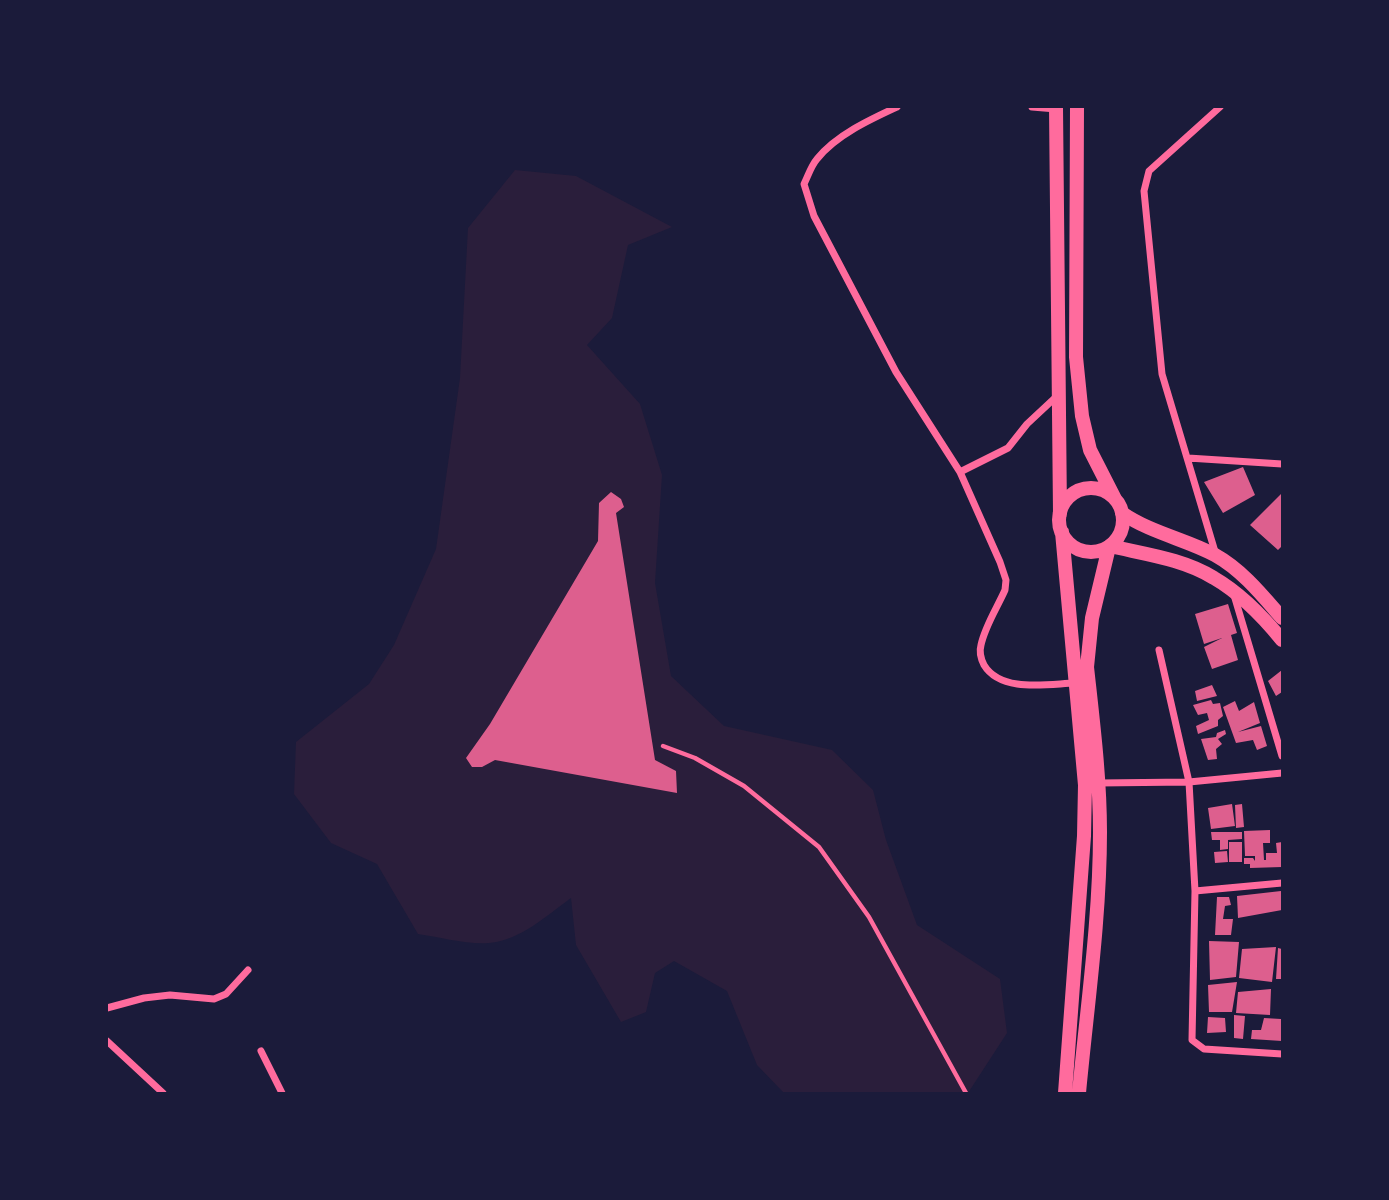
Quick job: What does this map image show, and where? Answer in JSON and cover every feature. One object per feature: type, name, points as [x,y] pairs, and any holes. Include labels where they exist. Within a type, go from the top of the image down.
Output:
[{"type":"main road","points":[[1077,107],[1076,357],[1081,404],[1090,450],[1122,513],[1121,531],[1109,546],[1092,618],[1087,667],[1097,911],[1080,1093]]},
{"type":"main road","points":[[1056,108],[1060,514],[1075,683],[1092,784],[1084,836],[1065,1093]]},
{"type":"main road","points":[[1060,514],[1063,505],[1078,491],[1097,489],[1115,499]]},
{"type":"main road","points":[[1122,513],[1152,530],[1216,555],[1251,582],[1282,618]]},
{"type":"main road","points":[[1062,532],[1073,546],[1082,551],[1091,552],[1109,546],[1196,569],[1233,591],[1282,640]]},
{"type":"street","points":[[897,107],[866,121],[844,136],[817,159],[804,184],[814,216],[896,372],[960,472],[1000,562],[1006,580],[1002,597],[981,642],[979,652],[983,664],[991,675],[1009,684],[1075,683]]},
{"type":"street","points":[[1032,107],[1056,108]]},
{"type":"street","points":[[1216,555],[1161,373],[1144,191],[1149,171],[1220,107]]},
{"type":"street","points":[[960,472],[1008,448],[1027,424],[1058,395]]},
{"type":"street","points":[[1188,458],[1282,464]]},
{"type":"street","points":[[1233,591],[1282,756]]},
{"type":"street","points":[[1159,650],[1189,782],[1195,891],[1192,1040],[1204,1049],[1282,1054]]},
{"type":"street","points":[[1092,784],[1189,782],[1282,774]]},
{"type":"street","points":[[1195,891],[1282,883]]},
{"type":"street","points":[[107,1008],[144,998],[170,995],[214,999],[226,994],[248,970]]},
{"type":"street","points":[[107,1041],[163,1093]]},
{"type":"street","points":[[261,1051],[282,1093]]},
{"type":"lane","points":[[663,746],[695,758],[744,786],[818,847],[869,917],[966,1093]]},
{"type":"shaded area","points":[[515,170],[576,176],[672,227],[628,245],[612,318],[587,345],[640,404],[662,475],[655,583],[671,676],[724,726],[832,750],[873,790],[886,840],[917,925],[1000,979],[1007,1033],[968,1093],[784,1093],[757,1065],[727,991],[674,961],[655,973],[646,1012],[621,1022],[576,945],[571,898],[533,926],[501,941],[472,943],[418,934],[377,864],[331,843],[294,794],[296,742],[369,684],[394,645],[436,549],[460,378],[468,228]]},
{"type":"building","points":[[1243,467],[1255,495],[1223,513],[1204,482]]},
{"type":"building","points":[[611,492],[621,499],[624,507],[616,513],[655,760],[676,771],[677,793],[495,760],[482,767],[472,767],[466,758],[490,724],[598,541],[599,503]]},
{"type":"building","points":[[1282,493],[1282,546],[1278,550],[1250,525]]},
{"type":"building","points":[[1228,604],[1237,633],[1231,635],[1238,660],[1212,669],[1204,647],[1222,638],[1204,644],[1195,614]]},
{"type":"building","points":[[1282,670],[1282,692],[1276,696],[1268,681]]},
{"type":"building","points":[[1212,685],[1217,696],[1197,701],[1195,691]]},
{"type":"building","points":[[1211,700],[1213,704],[1220,703],[1223,716],[1218,720],[1218,726],[1198,734],[1196,726],[1209,720],[1207,713],[1198,715],[1193,705]]},
{"type":"building","points":[[1235,701],[1239,711],[1254,702],[1260,723],[1238,732],[1261,726],[1267,746],[1257,750],[1253,740],[1236,743],[1223,707]]},
{"type":"building","points":[[1225,730],[1226,734],[1218,739],[1222,744],[1216,749],[1217,759],[1208,760],[1201,739],[1216,737],[1217,733]]},
{"type":"building","points":[[1232,804],[1235,826],[1211,829],[1208,808]]},
{"type":"building","points":[[1242,804],[1244,827],[1236,828],[1235,805]]},
{"type":"building","points":[[1270,830],[1270,843],[1263,843],[1264,860],[1266,853],[1277,853],[1276,843],[1282,842],[1282,867],[1250,868],[1250,864],[1244,864],[1244,858],[1253,858],[1255,861],[1255,856],[1245,856],[1244,831]]},
{"type":"building","points":[[1211,832],[1242,832],[1242,839],[1228,840],[1228,849],[1220,850],[1220,840],[1212,840]]},
{"type":"building","points":[[1229,842],[1242,842],[1242,862],[1229,862]]},
{"type":"building","points":[[1227,851],[1228,862],[1215,863],[1214,852]]},
{"type":"building","points":[[1281,891],[1282,910],[1238,918],[1237,896]]},
{"type":"building","points":[[1217,897],[1229,897],[1231,905],[1225,906],[1223,919],[1233,919],[1231,935],[1215,935]]},
{"type":"building","points":[[1209,941],[1239,942],[1236,977],[1210,980]]},
{"type":"building","points":[[1276,947],[1272,982],[1239,978],[1242,949]]},
{"type":"building","points":[[1278,948],[1282,949],[1282,979],[1276,979]]},
{"type":"building","points":[[1237,982],[1232,1012],[1209,1012],[1208,985]]},
{"type":"building","points":[[1271,989],[1270,1015],[1236,1013],[1238,992]]},
{"type":"building","points":[[1234,1015],[1245,1016],[1243,1039],[1234,1038]]},
{"type":"building","points":[[1208,1017],[1225,1018],[1226,1032],[1207,1033]]},
{"type":"building","points":[[1264,1018],[1281,1019],[1282,1041],[1251,1039],[1252,1030],[1261,1030]]}]
